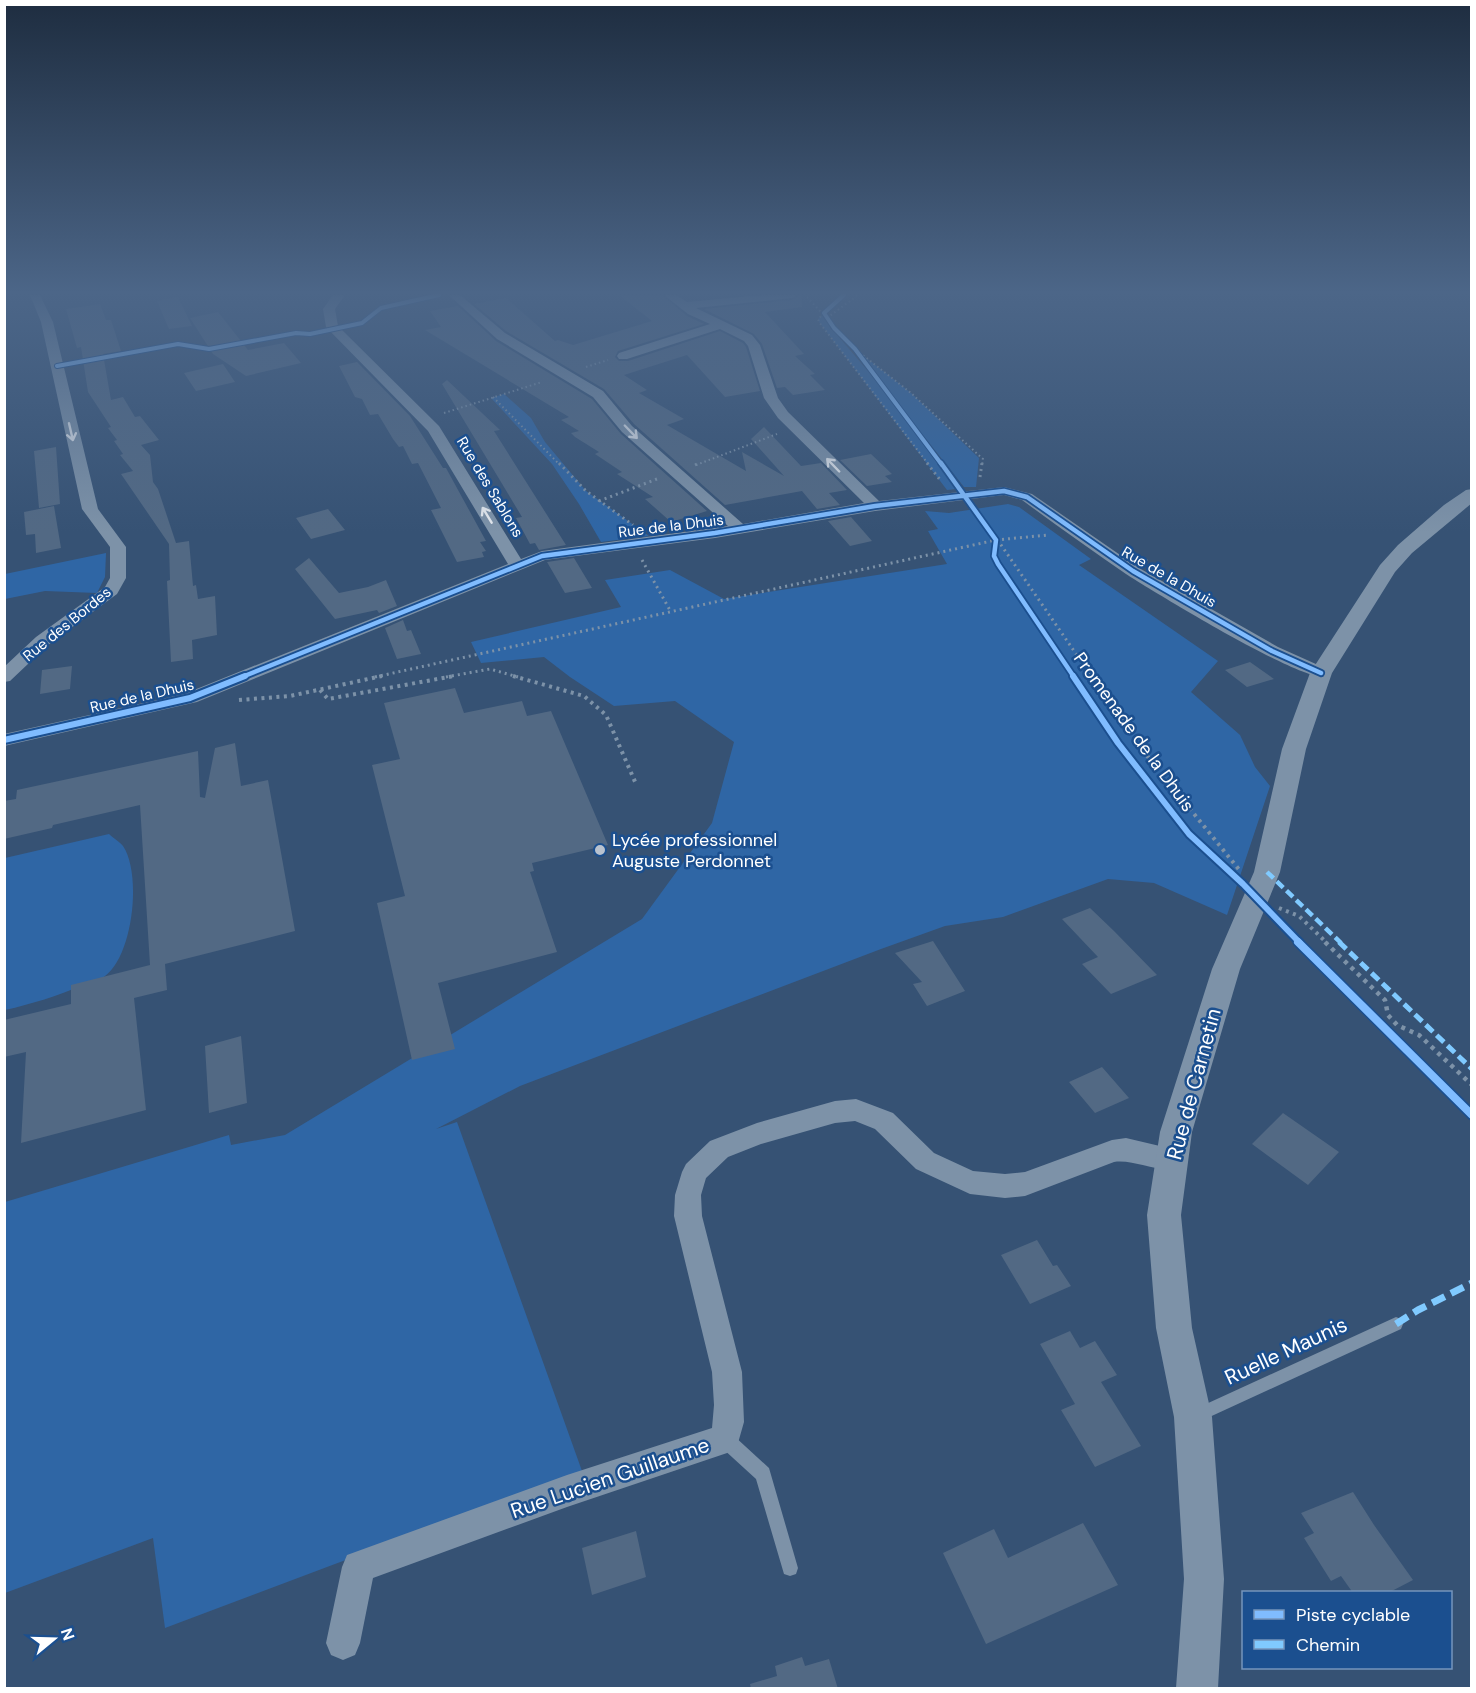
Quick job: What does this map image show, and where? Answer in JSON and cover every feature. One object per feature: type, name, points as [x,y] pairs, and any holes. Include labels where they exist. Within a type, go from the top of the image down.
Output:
[{"type":"street","name":"Rue des Bordes","points":[[4,676],[42,641],[111,590],[118,578],[118,547],[90,509],[59,374]]},
{"type":"street","name":"Rue des Sablons","points":[[379,374],[444,442],[517,565]]},
{"type":"street","points":[[566,374],[598,394],[627,429],[740,529]]},
{"type":"street","points":[[763,374],[771,398],[783,415],[875,506]]},
{"type":"street","name":"Rue de la Dhuis","points":[[4,740],[197,696],[542,556],[740,529],[875,506],[1004,491],[1019,493],[1074,531],[1139,565],[1272,651],[1321,673]]},
{"type":"street","name":"Rue de Carnetin","points":[[1197,1689],[1204,1579],[1193,1417],[1174,1328],[1164,1215],[1176,1132],[1226,969],[1267,872],[1294,748],[1321,673],[1387,569],[1406,549],[1472,494]]},
{"type":"street","name":"Rue Lucien Guillaume","points":[[343,1643],[359,1567],[567,1491],[724,1439],[731,1401],[726,1364],[688,1216],[688,1196],[695,1172],[718,1149],[757,1134],[835,1112],[856,1110],[884,1121],[925,1161],[970,1182],[1005,1186],[1025,1184],[1112,1151],[1126,1149],[1172,1159]]},
{"type":"lane","name":"Ruelle Maunis","points":[[1193,1417],[1396,1324]]},
{"type":"lane","points":[[724,1439],[763,1474],[790,1568]]},
{"type":"path","points":[[424,420],[566,374]]},
{"type":"path","points":[[859,374],[947,490],[972,493],[980,480],[983,459],[887,374]]},
{"type":"path","points":[[493,397],[586,491],[656,540]]},
{"type":"path","points":[[599,501],[774,434],[802,434]]},
{"type":"path","points":[[233,700],[290,696],[996,540],[1074,531]]},
{"type":"path","points":[[996,540],[1014,562],[1140,747],[1241,872],[1257,898],[1299,916],[1385,1000],[1388,1015],[1397,1025],[1419,1035],[1472,1085]]},
{"type":"path","points":[[633,543],[671,612]]},
{"type":"path","points":[[319,690],[328,699],[490,669],[584,696],[606,715],[636,784]]},
{"type":"shaded area","points":[[859,374],[870,374],[885,391],[956,489],[947,490]]},
{"type":"shaded area","points":[[875,374],[887,374],[911,393],[979,458],[976,487],[964,487]]},
{"type":"shaded area","points":[[504,394],[531,418],[545,442],[586,491],[649,536],[601,542],[552,464],[491,398]]},
{"type":"shaded area","points":[[1008,504],[1019,507],[1091,559],[1079,565],[1218,661],[1191,692],[1240,735],[1255,767],[1270,786],[1227,915],[1154,883],[1108,879],[1003,917],[945,926],[881,949],[520,1086],[436,1129],[457,1122],[582,1471],[165,1628],[153,1538],[5,1593],[5,1202],[229,1135],[231,1145],[285,1135],[642,919],[712,823],[734,742],[675,701],[614,706],[544,657],[481,663],[471,642],[621,607],[605,580],[670,570],[724,599],[947,564],[928,531],[938,529],[925,511],[949,513]]},
{"type":"shaded area","points":[[106,553],[105,577],[97,593],[45,591],[5,599],[5,574]]},
{"type":"shaded area","points":[[109,834],[123,846],[129,859],[133,894],[128,933],[115,966],[97,981],[5,1010],[5,858]]},
{"type":"building","points":[[85,374],[106,374],[111,400],[123,397],[135,417],[140,416],[159,440],[141,445],[150,455],[153,482],[158,489],[176,543],[189,541],[193,586],[196,585],[198,599],[215,596],[217,635],[192,640],[193,659],[171,662],[167,581],[170,580],[169,544],[121,474],[133,471],[120,455],[123,454],[114,441],[117,440],[108,428],[111,427],[88,392]]},
{"type":"building","points":[[185,374],[230,374],[235,382],[196,391]]},
{"type":"building","points":[[343,374],[369,374],[410,416],[443,468],[446,468],[486,541],[480,542],[486,551],[482,552],[484,557],[457,562],[431,510],[441,508],[418,463],[412,464],[403,446],[399,447],[378,414],[370,415],[362,399],[355,397]]},
{"type":"building","points":[[498,374],[551,374],[592,399],[621,434],[707,511],[671,522],[645,499],[653,497],[617,474],[622,472],[595,454],[599,452],[571,433],[579,431],[561,420],[569,417]]},
{"type":"building","points":[[579,374],[627,374],[624,375],[647,390],[639,393],[684,419],[667,425],[746,471],[742,452],[784,476],[751,439],[764,427],[801,466],[821,463],[847,490],[829,493],[840,505],[817,509],[802,491],[725,505],[634,424],[604,389]]},
{"type":"building","points":[[704,374],[755,374],[760,391],[725,397]]},
{"type":"building","points":[[772,374],[815,374],[810,375],[825,390],[793,395],[785,387],[777,388]]},
{"type":"building","points":[[447,380],[500,430],[494,431],[566,545],[539,550],[535,543],[530,544],[516,518],[522,517],[442,384]]},
{"type":"building","points":[[56,447],[60,504],[39,508],[34,451]]},
{"type":"building","points":[[871,454],[892,474],[885,476],[892,482],[867,486],[840,460]]},
{"type":"building","points":[[54,506],[61,548],[36,553],[35,534],[26,535],[24,512]]},
{"type":"building","points":[[328,509],[345,530],[311,539],[296,518]]},
{"type":"building","points":[[851,517],[872,541],[850,546],[828,521]]},
{"type":"building","points":[[309,558],[339,593],[368,587],[386,580],[397,606],[379,613],[377,610],[335,619],[295,569]]},
{"type":"building","points":[[574,558],[592,588],[565,593],[547,562]]},
{"type":"building","points":[[403,620],[407,631],[411,630],[421,654],[397,659],[385,628]]},
{"type":"building","points":[[1250,662],[1274,679],[1247,687],[1225,670]]},
{"type":"building","points":[[72,666],[70,689],[40,694],[42,670]]},
{"type":"building","points":[[455,688],[464,713],[522,701],[527,716],[551,711],[608,845],[532,863],[534,871],[530,872],[557,952],[438,983],[455,1049],[412,1060],[377,903],[405,896],[372,765],[400,759],[384,703]]},
{"type":"building","points":[[235,743],[241,786],[268,780],[295,931],[165,964],[167,990],[134,998],[146,1110],[21,1143],[26,1052],[4,1057],[4,1020],[71,1004],[71,985],[150,965],[140,805],[4,839],[4,801],[16,799],[17,790],[198,751],[200,797],[205,798],[215,748]]},
{"type":"building","points":[[1090,908],[1157,975],[1111,994],[1082,964],[1098,957],[1062,919]]},
{"type":"building","points":[[933,941],[965,991],[927,1006],[913,984],[922,982],[895,953]]},
{"type":"building","points":[[241,1036],[247,1103],[209,1113],[205,1046]]},
{"type":"building","points":[[1102,1067],[1129,1098],[1095,1113],[1069,1082]]},
{"type":"building","points":[[1283,1113],[1339,1152],[1308,1185],[1252,1144]]},
{"type":"building","points":[[1037,1240],[1053,1266],[1057,1265],[1071,1286],[1030,1304],[1001,1255]]},
{"type":"building","points":[[1070,1331],[1080,1348],[1095,1341],[1117,1375],[1101,1382],[1141,1446],[1095,1467],[1061,1410],[1075,1404],[1040,1344]]},
{"type":"building","points":[[1353,1492],[1413,1580],[1392,1591],[1352,1591],[1341,1576],[1331,1581],[1304,1538],[1314,1533],[1301,1513]]},
{"type":"building","points":[[1083,1523],[1118,1585],[986,1644],[943,1553],[994,1529],[1008,1558]]},
{"type":"building","points":[[636,1531],[646,1577],[592,1595],[582,1548]]},
{"type":"building","points":[[802,1657],[805,1666],[829,1659],[838,1689],[751,1689],[750,1684],[777,1676],[775,1666]]},
{"type":"marked path","points":[[1267,872],[1472,1069]]},
{"type":"marked path","points":[[1396,1324],[1418,1310],[1472,1283]]},
{"type":"cycle path","name":"Promenade de la Dhuis","points":[[874,374],[975,508],[996,540],[994,556],[998,564],[1118,743],[1189,834],[1243,884],[1472,1115]]},
{"type":"cycle path","points":[[4,740],[190,698],[542,556],[715,533],[875,506],[1004,491],[1027,497],[1133,571],[1272,651],[1321,673]]},
{"type":"place","name":"Lycée professionnel Auguste Perdonnet","points":[[600,850]]}]
